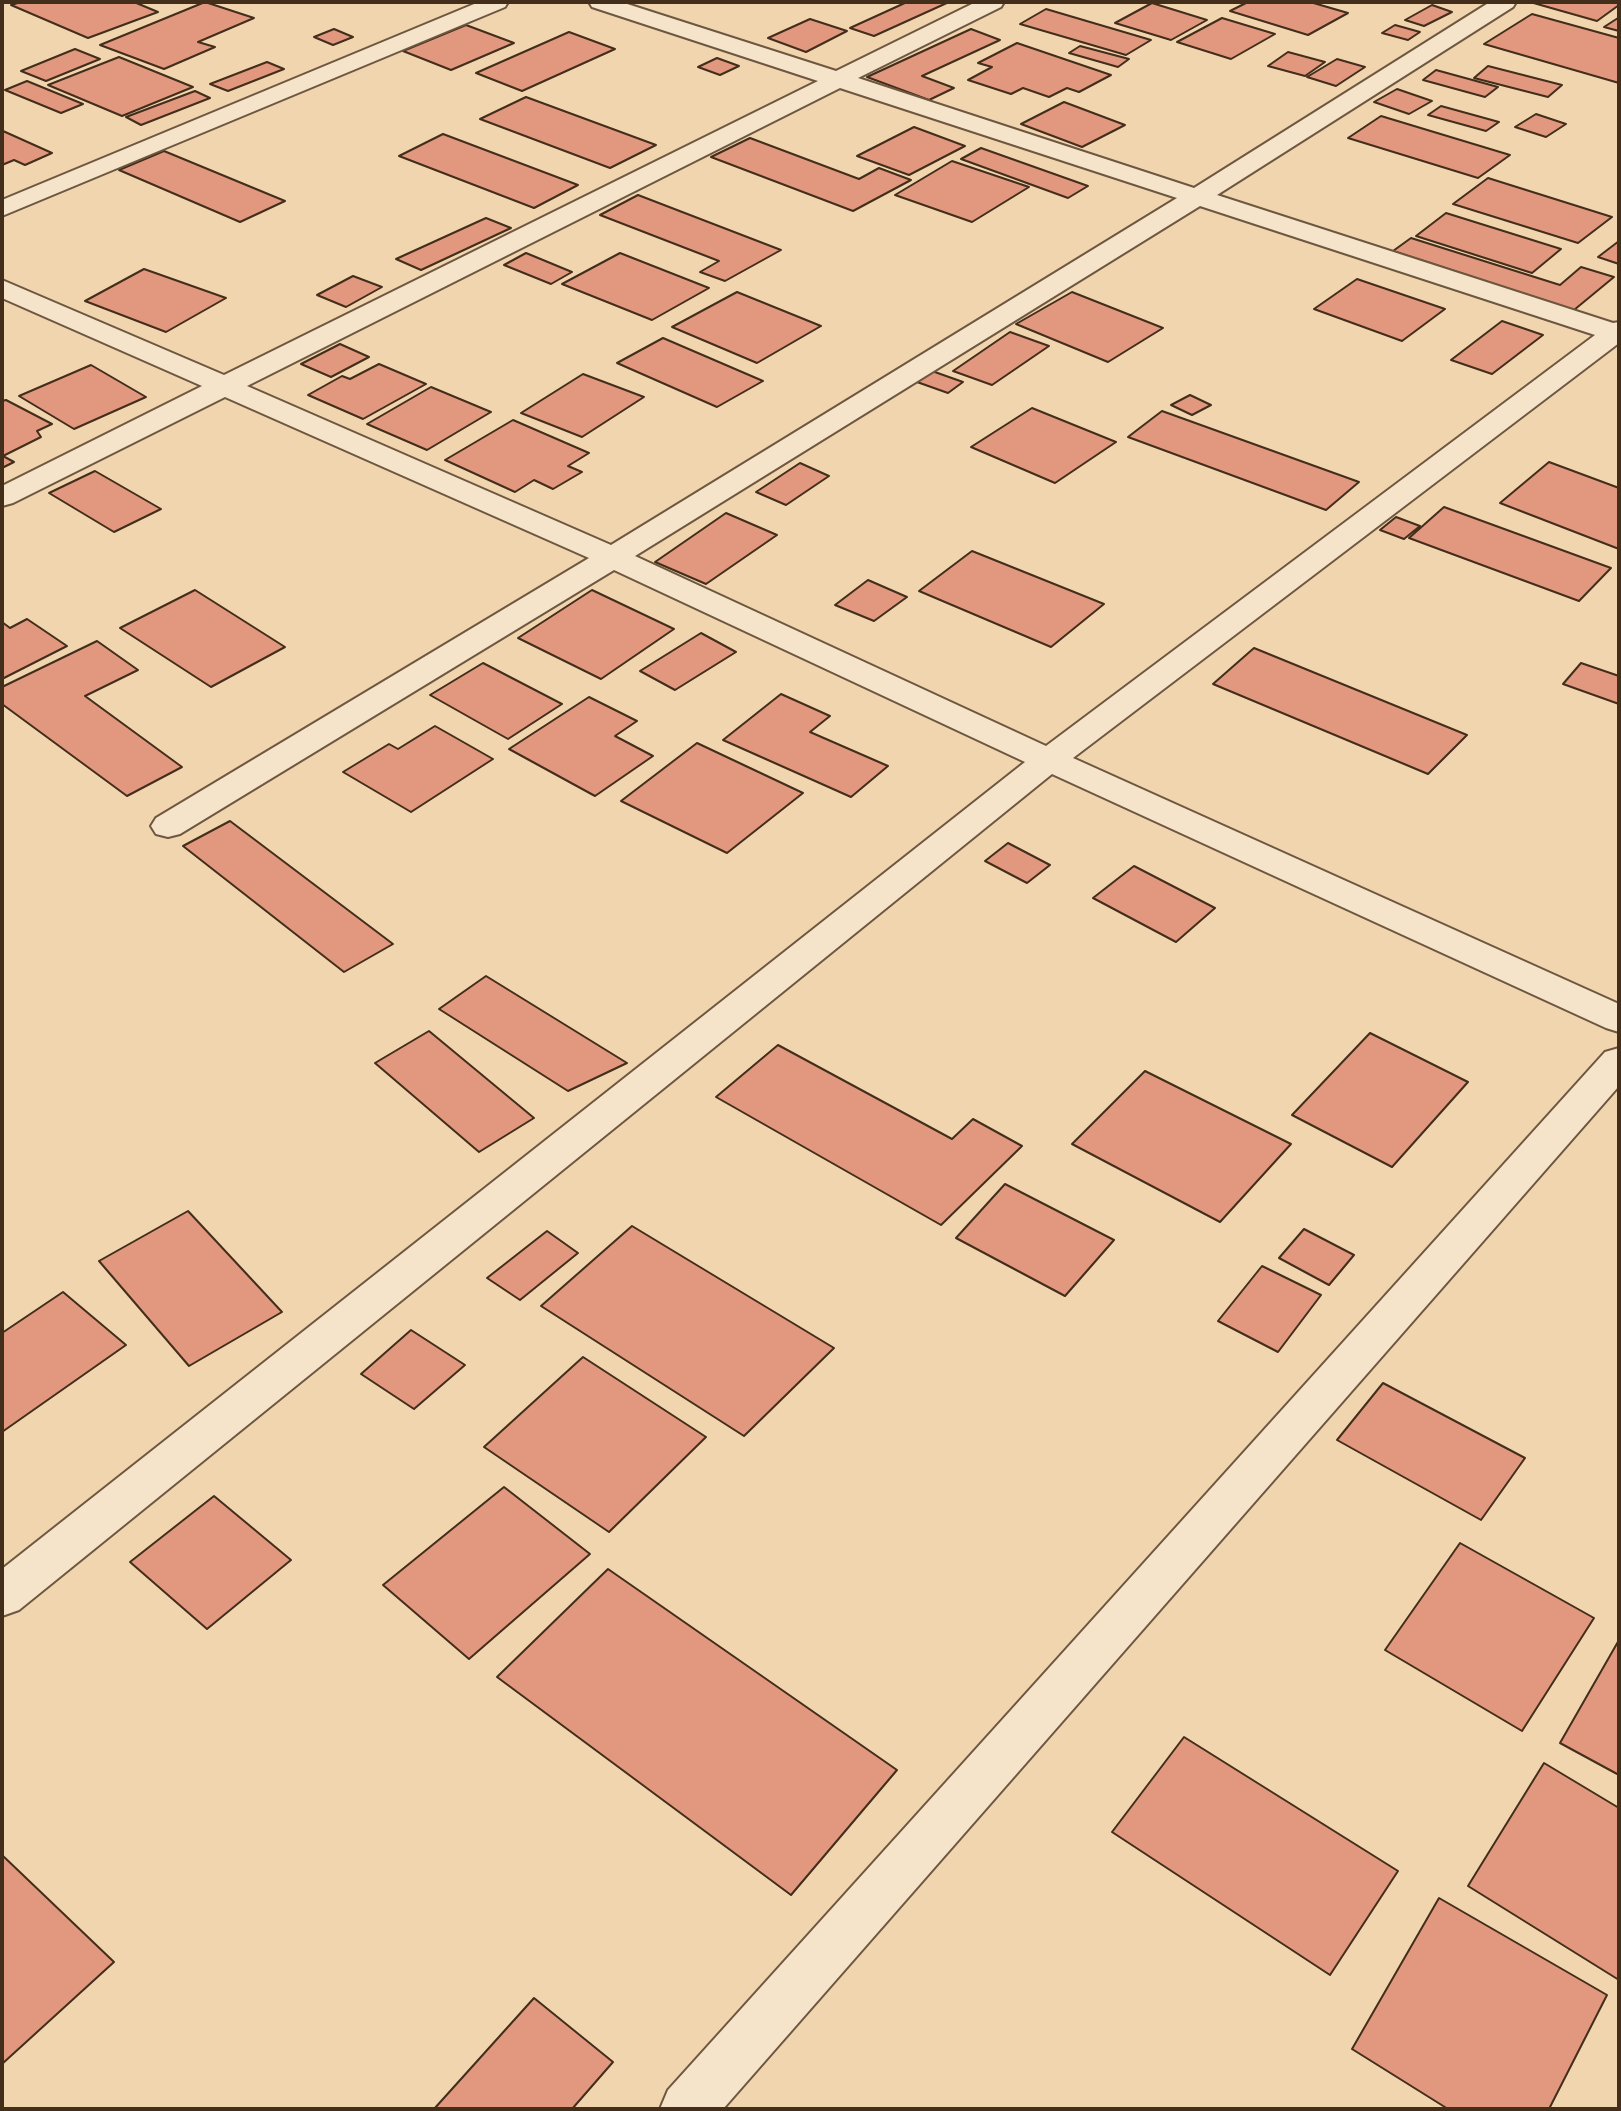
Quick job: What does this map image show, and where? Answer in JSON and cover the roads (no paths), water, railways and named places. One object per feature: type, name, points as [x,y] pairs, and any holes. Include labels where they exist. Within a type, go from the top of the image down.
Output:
[{"type":"street","points":[[2,209],[497,2]]},
{"type":"street","points":[[600,2],[1618,332]]},
{"type":"street","points":[[2,497],[993,2]]},
{"type":"street","points":[[169,826],[614,558],[1199,197],[1505,2]]},
{"type":"street","points":[[2,288],[614,558],[1049,760],[1619,1019]]},
{"type":"street","points":[[2,1596],[1049,760],[1618,332]]},
{"type":"street","points":[[687,2109],[1619,1061]]}]
